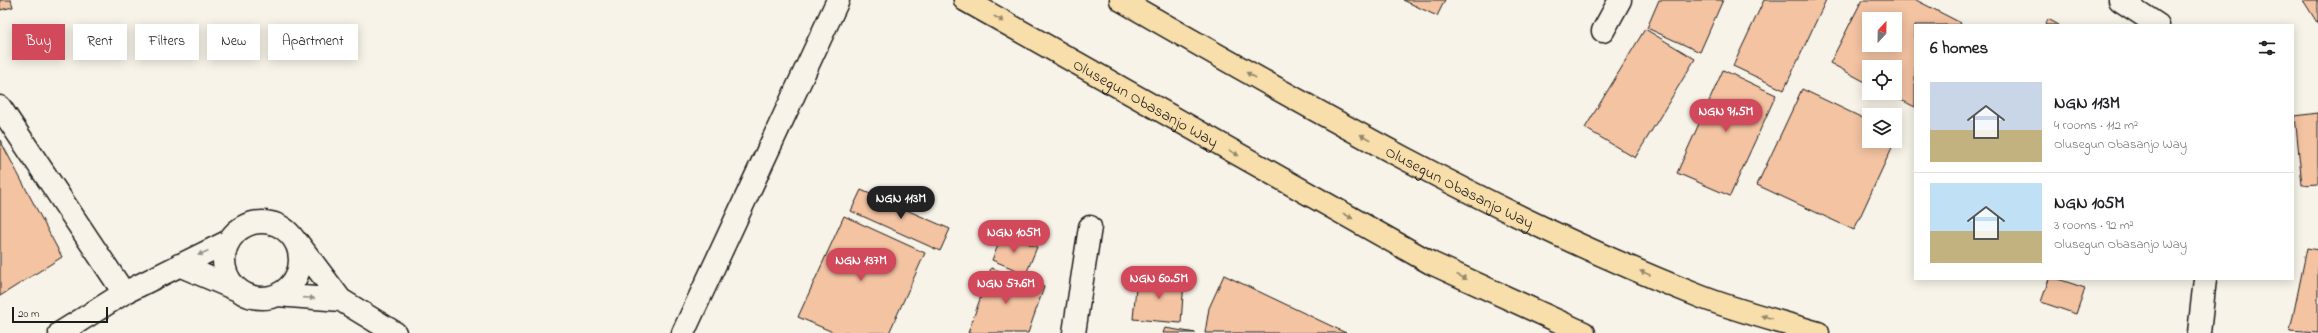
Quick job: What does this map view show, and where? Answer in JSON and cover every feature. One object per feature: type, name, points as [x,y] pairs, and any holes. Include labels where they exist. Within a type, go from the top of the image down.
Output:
[{"type":"main road","name":"Olusegun Obasanjo Way","points":[[965,0],[1431,263],[1584,333]]},
{"type":"main road","name":"Olusegun Obasanjo Way","points":[[1121,0],[1296,100],[1524,220],[1701,297],[1818,333]]},
{"type":"street","points":[[683,333],[838,0]]},
{"type":"street","points":[[1603,31],[1620,0]]},
{"type":"street","points":[[2120,0],[2156,24]]},
{"type":"street","points":[[0,107],[124,292]]},
{"type":"street","points":[[238,290],[229,280],[224,268],[223,255],[228,242],[236,231],[247,224],[260,221],[274,223],[286,229],[295,239],[341,300],[395,333]]},
{"type":"street","points":[[1074,333],[1090,227]]},
{"type":"street","points":[[277,295],[288,288],[299,271],[300,251],[295,239]]},
{"type":"street","points":[[60,333],[124,292],[228,242]]},
{"type":"street","points":[[178,265],[251,296],[264,298],[277,295],[341,300]]},
{"type":"street","points":[[2199,333],[2205,280]]},
{"type":"building","points":[[0,0],[11,0],[13,7],[0,10]]},
{"type":"building","points":[[1403,0],[1445,0],[1437,16]]},
{"type":"building","points":[[1659,0],[1723,0],[1700,52],[1647,28]]},
{"type":"building","points":[[1764,0],[1826,0],[1784,90],[1733,66]]},
{"type":"building","points":[[1862,0],[1916,0],[1961,23],[1914,24],[1914,106],[1901,100],[1902,60],[1862,60],[1862,80],[1830,63]]},
{"type":"building","points":[[2303,0],[2318,0],[2318,24]]},
{"type":"building","points":[[2048,19],[2057,24],[2046,24]]},
{"type":"building","points":[[1645,29],[1695,59],[1635,158],[1585,128]]},
{"type":"building","points":[[1723,70],[1776,95],[1730,196],[1677,173]]},
{"type":"building","points":[[1802,89],[1862,118],[1862,148],[1892,148],[1854,230],[1757,185]]},
{"type":"building","points":[[2318,113],[2318,184],[2302,185],[2295,116]]},
{"type":"building","points":[[0,140],[62,257],[0,296]]},
{"type":"building","points":[[861,190],[950,229],[940,251],[851,211]]},
{"type":"building","points":[[844,216],[925,253],[889,333],[835,333],[798,317]]},
{"type":"building","points":[[1003,233],[1037,247],[1026,274],[992,260]]},
{"type":"building","points":[[2307,248],[2318,250],[2318,333],[2290,331]]},
{"type":"building","points":[[991,268],[1044,287],[1028,333],[968,333]]},
{"type":"building","points":[[1224,275],[1346,333],[1205,333],[1209,308]]},
{"type":"building","points":[[1137,277],[1184,281],[1181,323],[1133,319]]},
{"type":"building","points":[[2049,280],[2061,280],[2085,288],[2076,314],[2041,302]]},
{"type":"building","points":[[1165,328],[1196,333],[1163,333]]}]
